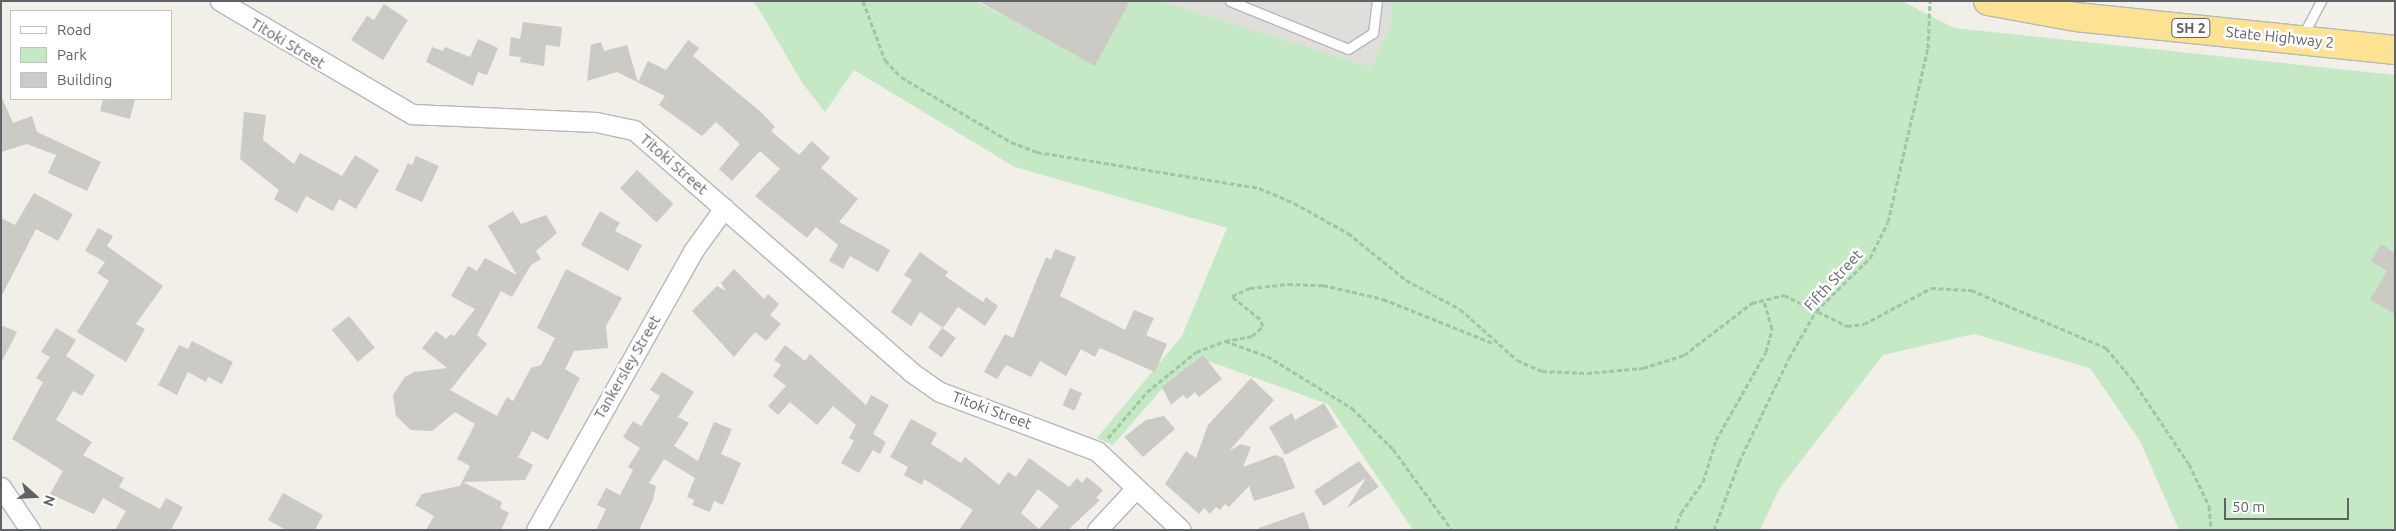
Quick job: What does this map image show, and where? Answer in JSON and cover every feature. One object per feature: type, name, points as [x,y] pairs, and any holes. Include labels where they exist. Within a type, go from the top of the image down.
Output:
[{"type":"highway","name":"State Highway 2","points":[[1988,1],[2076,17],[2395,50]]},
{"type":"street","name":"Titoki Street","points":[[220,1],[412,114],[596,122],[634,130],[878,344],[933,387],[1097,451],[1181,530]]},
{"type":"street","name":"Tankersley Street","points":[[536,530],[688,259],[724,208]]},
{"type":"street","points":[[1,487],[30,530]]},
{"type":"street","points":[[1097,530],[1136,488]]},
{"type":"lane","points":[[1230,1],[1348,49],[1373,33],[1377,1]]},
{"type":"lane","points":[[2301,39],[2321,1]]},
{"type":"path","points":[[863,1],[885,60],[901,77],[1011,142],[1038,152],[1258,188],[1348,233],[1406,280],[1460,309],[1496,344],[1517,360],[1542,371],[1587,373],[1643,368],[1684,355],[1752,303],[1784,295],[1848,326],[1864,324],[1931,288],[1971,290],[2106,348],[2132,378],[2188,464],[2209,506],[2211,530]]},
{"type":"path","name":"Fifth Street","points":[[1714,530],[1739,462],[1816,311],[1870,258],[1888,222],[1928,48],[1930,1]]},
{"type":"path","points":[[1097,451],[1147,392],[1196,352],[1224,341],[1252,336],[1263,326],[1260,319],[1232,296],[1250,288],[1288,284],[1323,285],[1383,299],[1496,344]]},
{"type":"path","points":[[1675,530],[1681,513],[1703,482],[1716,440],[1766,352],[1772,329],[1764,301]]},
{"type":"path","points":[[1224,341],[1267,356],[1352,408],[1393,449],[1452,530]]},
{"type":"shaded area","points":[[1160,1],[1390,1],[1392,22],[1371,67]]},
{"type":"green space","points":[[754,1],[976,1],[1095,65],[1130,1],[1160,1],[1371,67],[1392,22],[1390,1],[1902,1],[1954,28],[2395,75],[2395,530],[2179,530],[2140,441],[2090,368],[1974,334],[1883,355],[1779,489],[1760,530],[1413,530],[1328,404],[1208,361],[1160,391],[1113,445],[1097,438],[1182,336],[1227,228],[1015,167],[854,70],[825,112],[803,84]]},
{"type":"building","points":[[978,1],[1130,1],[1095,66]]},
{"type":"building","points":[[384,4],[408,20],[383,60],[351,40],[367,16],[374,20]]},
{"type":"building","points":[[523,22],[562,27],[560,47],[546,45],[544,66],[520,62],[521,57],[509,56],[511,37],[520,39]]},
{"type":"building","points":[[478,39],[498,48],[487,75],[478,72],[473,86],[426,62],[432,47],[443,51],[445,47],[470,57]]},
{"type":"building","points":[[688,40],[699,48],[693,56],[761,112],[775,127],[771,131],[799,155],[812,141],[830,158],[821,168],[858,199],[839,222],[890,250],[878,272],[850,256],[843,269],[829,261],[838,245],[816,227],[807,238],[755,196],[780,169],[760,151],[732,181],[719,169],[740,144],[716,122],[702,136],[659,105],[665,96],[617,72],[587,81],[591,45],[601,42],[604,51],[627,45],[638,82],[648,61],[666,70]]},
{"type":"building","points":[[1,96],[13,123],[32,116],[37,132],[101,162],[87,191],[48,173],[56,155],[27,144],[1,152]]},
{"type":"building","points":[[103,100],[135,100],[130,119],[100,111]]},
{"type":"building","points":[[244,112],[266,115],[263,140],[294,164],[300,153],[342,176],[355,155],[379,170],[356,209],[339,199],[333,211],[306,196],[297,213],[274,199],[279,190],[240,159]]},
{"type":"building","points":[[416,156],[439,166],[422,202],[395,190],[408,163],[412,165]]},
{"type":"building","points":[[637,170],[674,204],[657,222],[620,188]]},
{"type":"building","points":[[34,193],[73,214],[58,241],[36,229],[1,297],[1,218],[15,225]]},
{"type":"building","points":[[513,211],[521,224],[546,215],[557,233],[536,251],[541,259],[531,265],[512,297],[501,291],[477,335],[487,344],[450,390],[497,416],[507,397],[513,401],[531,368],[541,365],[555,338],[537,328],[566,269],[622,298],[606,326],[608,348],[574,351],[565,369],[580,378],[548,440],[532,431],[518,457],[533,465],[525,480],[463,482],[502,502],[500,508],[509,513],[501,530],[426,530],[434,516],[415,505],[422,494],[460,486],[470,466],[457,459],[475,424],[455,412],[432,431],[411,430],[396,416],[393,395],[405,377],[414,372],[447,368],[422,348],[436,331],[446,339],[451,334],[454,336],[475,309],[451,296],[468,266],[477,271],[485,258],[517,275],[488,226]]},
{"type":"building","points":[[600,211],[620,223],[615,231],[642,245],[628,271],[581,245]]},
{"type":"building","points":[[98,228],[113,236],[107,246],[163,286],[136,324],[145,329],[126,362],[77,332],[109,281],[97,273],[105,262],[85,251]]},
{"type":"building","points":[[2381,244],[2395,253],[2395,314],[2370,300],[2387,271],[2371,261]]},
{"type":"building","points":[[1055,249],[1076,257],[1060,296],[1125,330],[1134,310],[1154,318],[1146,335],[1167,344],[1155,372],[1100,348],[1095,357],[1081,349],[1066,376],[1040,361],[1031,377],[1006,365],[997,379],[984,372],[1005,334],[1013,338],[1046,257],[1051,260]]},
{"type":"building","points":[[920,252],[948,272],[945,276],[983,302],[986,297],[998,306],[985,326],[958,307],[943,328],[920,312],[911,326],[891,312],[912,280],[904,275]]},
{"type":"building","points":[[734,269],[764,299],[768,294],[779,304],[770,315],[781,324],[766,341],[755,332],[734,357],[692,311],[717,286],[726,291],[721,283]]},
{"type":"building","points":[[349,316],[375,348],[358,362],[332,330]]},
{"type":"building","points":[[1,325],[17,332],[1,363]]},
{"type":"building","points":[[56,328],[76,340],[66,356],[95,375],[82,396],[73,391],[56,420],[92,442],[83,455],[124,478],[119,487],[160,509],[166,498],[183,507],[171,530],[115,530],[126,511],[103,498],[94,514],[50,494],[63,471],[12,439],[43,382],[36,378],[50,357],[41,352]]},
{"type":"building","points":[[942,328],[956,338],[942,357],[928,347]]},
{"type":"building","points":[[192,341],[233,362],[222,384],[208,377],[206,382],[188,372],[177,395],[158,385],[179,345],[188,349]]},
{"type":"building","points":[[785,345],[805,361],[810,354],[866,405],[871,395],[889,405],[873,434],[886,442],[880,454],[873,450],[859,473],[841,463],[854,441],[849,438],[856,425],[833,406],[817,425],[790,402],[778,415],[768,406],[786,386],[773,376],[781,365],[774,360]]},
{"type":"building","points":[[1203,355],[1222,379],[1199,397],[1195,392],[1187,399],[1183,395],[1171,405],[1162,387]]},
{"type":"building","points":[[662,372],[694,392],[678,417],[689,423],[674,446],[698,461],[714,422],[732,429],[721,454],[741,463],[723,505],[714,501],[710,512],[692,505],[694,500],[687,497],[695,478],[664,459],[649,483],[656,486],[653,500],[639,530],[596,530],[606,509],[597,505],[606,488],[620,495],[633,470],[628,467],[640,448],[623,437],[633,421],[641,426],[660,396],[650,390]]},
{"type":"building","points":[[1251,378],[1274,400],[1229,451],[1241,444],[1251,447],[1243,467],[1275,455],[1283,458],[1295,488],[1254,501],[1249,486],[1229,507],[1225,504],[1220,510],[1216,507],[1210,514],[1204,508],[1199,514],[1165,484],[1186,451],[1196,458],[1208,425]]},
{"type":"building","points":[[1070,388],[1082,393],[1075,411],[1063,405]]},
{"type":"building","points":[[1324,403],[1338,427],[1285,455],[1269,427],[1292,413],[1295,420]]},
{"type":"building","points":[[1164,416],[1175,429],[1143,457],[1124,437],[1146,420]]},
{"type":"building","points":[[911,419],[937,433],[931,444],[961,463],[965,457],[999,485],[1008,472],[1016,477],[1029,458],[1069,487],[1077,478],[1082,483],[1087,477],[1103,490],[1096,498],[1100,500],[1068,530],[959,530],[973,510],[924,479],[922,485],[904,475],[908,467],[890,457]],"holes":[[[1038,489],[1059,506],[1039,529],[1021,513]]]},
{"type":"building","points":[[1359,461],[1379,487],[1347,508],[1366,478],[1324,506],[1314,491]]},
{"type":"building","points":[[283,493],[323,515],[315,530],[286,530],[268,520]]},
{"type":"building","points":[[1304,512],[1310,530],[1260,530],[1259,528]]}]
